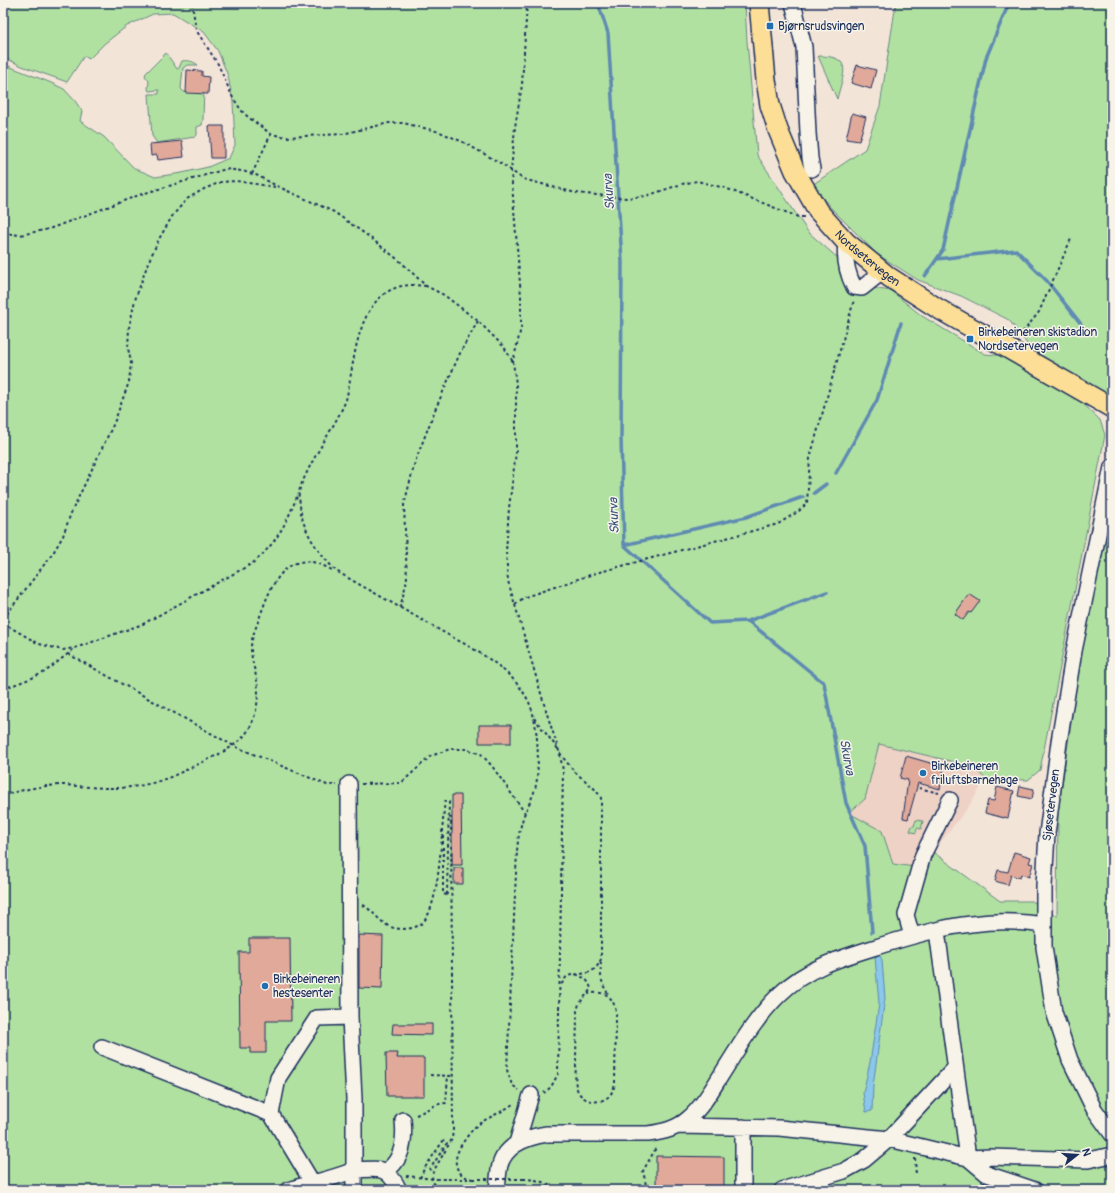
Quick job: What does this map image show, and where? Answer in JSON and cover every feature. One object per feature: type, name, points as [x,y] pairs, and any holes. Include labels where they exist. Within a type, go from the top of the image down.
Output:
[{"type":"main road","name":"Nordsetervegen","points":[[759,3],[766,80],[770,105],[778,130],[795,171],[818,210],[846,242],[882,272],[937,308],[1112,408]]},
{"type":"street","points":[[792,3],[804,48],[808,133],[812,169]]},
{"type":"street","points":[[846,242],[845,254],[849,277],[854,287],[862,288],[882,272]]},
{"type":"street","name":"Sjøsetervegen","points":[[1112,467],[1074,651],[1059,742],[1047,834],[1044,886],[1044,947],[1057,1019],[1070,1060],[1094,1109],[1112,1134]]},
{"type":"street","points":[[349,784],[350,1017],[354,1099],[354,1190]]},
{"type":"street","points":[[912,936],[906,915],[923,855],[950,800]]},
{"type":"street","points":[[497,1190],[502,1160],[517,1143],[532,1137],[547,1134],[648,1134],[664,1132],[678,1126],[690,1118],[705,1101],[749,1032],[766,1009],[786,988],[803,976],[829,963],[912,936],[937,930],[971,924],[1017,922],[1044,925]]},
{"type":"street","points":[[937,930],[968,1158],[987,1174],[1035,1190]]},
{"type":"street","points":[[271,1114],[278,1078],[317,1018],[350,1017]]},
{"type":"street","points":[[102,1047],[271,1114],[312,1182]]},
{"type":"street","points":[[782,1190],[844,1171],[864,1160],[889,1138],[955,1068]]},
{"type":"street","points":[[517,1143],[526,1094]]},
{"type":"street","points":[[386,1171],[393,1166],[399,1158],[403,1144],[403,1120]]},
{"type":"street","points":[[678,1126],[779,1128],[889,1138],[968,1158],[991,1157],[1088,1160],[1112,1155]]},
{"type":"street","points":[[743,1127],[743,1190]]},
{"type":"street","points":[[288,1190],[312,1182],[341,1176],[354,1170],[374,1169],[386,1171],[394,1179],[399,1190]]},
{"type":"path","points":[[192,3],[196,30],[218,64],[232,96],[241,110],[248,117],[271,134],[286,137],[342,134],[388,123],[403,123],[440,132],[463,142],[502,164],[510,172],[528,180],[576,193],[627,198],[646,196],[682,184],[697,181],[725,188],[798,217],[807,217]]},
{"type":"path","points":[[3,795],[62,785],[118,788],[130,787],[165,779],[234,746],[245,735],[256,711],[257,682],[253,668],[251,648],[253,637],[275,582],[284,571],[299,562],[306,561],[315,563],[336,571],[472,649],[509,675],[526,696],[531,706],[537,744],[537,779],[532,798],[525,813],[520,830],[517,851],[507,1070],[512,1085],[526,1094],[543,1094],[552,1087],[558,1074],[564,791],[563,770],[559,751],[508,581],[506,552],[509,508],[516,452],[516,384],[513,362],[521,328],[521,296],[510,172],[522,85],[527,3]]},
{"type":"path","points":[[251,174],[271,134]]},
{"type":"path","points":[[3,233],[20,235],[49,229],[142,194],[226,169],[242,171],[334,212],[402,262],[426,286],[444,295],[478,321],[504,347],[513,362]]},
{"type":"path","points":[[3,619],[53,553],[64,536],[71,513],[114,423],[129,382],[131,363],[128,348],[129,328],[136,300],[148,263],[159,239],[173,215],[187,199],[204,189],[221,182],[236,181],[279,187]]},
{"type":"path","points":[[1005,347],[1016,340],[1039,312],[1071,239]]},
{"type":"path","points":[[3,623],[39,644],[62,650],[75,648],[143,624],[253,563],[264,554],[282,531],[311,465],[344,405],[349,389],[359,336],[369,310],[382,295],[398,287],[413,285],[426,286]]},
{"type":"path","points":[[515,604],[525,598],[596,573],[778,524],[799,511],[807,503],[810,458],[857,288]]},
{"type":"path","points":[[400,608],[407,580],[404,505],[415,462],[456,364],[478,321]]},
{"type":"path","points":[[299,493],[300,510],[305,526],[321,555],[336,571]]},
{"type":"path","points":[[3,689],[45,672],[75,648]]},
{"type":"path","points":[[68,654],[234,746],[327,785],[401,782],[431,756],[450,749],[466,748],[481,754],[492,766],[525,813]]},
{"type":"path","points":[[533,717],[567,764],[598,790],[601,798],[600,978],[604,988],[615,1004],[615,1084],[613,1091],[608,1097],[601,1101],[593,1102],[585,1100],[580,1095],[576,1083],[577,1011],[582,998],[588,994],[596,992],[604,993],[610,997]]},
{"type":"path","points":[[919,788],[939,794],[950,800]]},
{"type":"path","points":[[349,903],[364,905],[383,923],[394,928],[410,929],[422,924],[431,911],[440,854],[443,820],[445,801],[449,802],[447,895],[443,894],[443,820]]},
{"type":"path","points":[[438,1190],[432,1180],[433,1172],[452,1138],[451,818],[448,817]]},
{"type":"path","points":[[560,985],[567,976],[589,973],[598,967],[601,959]]},
{"type":"path","points":[[575,974],[584,978],[590,983],[588,994]]},
{"type":"path","points":[[430,1075],[453,1076]]},
{"type":"path","points":[[403,1120],[424,1112],[438,1103],[446,1103],[448,1075]]},
{"type":"path","points":[[469,1179],[465,1177],[457,1168],[457,1155],[460,1147],[476,1127],[489,1118],[503,1112],[526,1094]]},
{"type":"path","points":[[647,1190],[643,1171],[664,1132]]},
{"type":"path","points":[[420,1178],[424,1168],[443,1141],[446,1143],[430,1170],[433,1172]]},
{"type":"path","points":[[914,1145],[916,1176]]},
{"type":"path","points":[[386,1171],[409,1177],[420,1178],[533,1179],[548,1184],[556,1190]]},
{"type":"shaded area","points":[[879,744],[971,766],[986,779],[966,810],[933,852],[922,846],[915,867],[893,864],[882,831],[849,813],[865,799]]},
{"type":"green space","points":[[3,3],[745,3],[757,155],[808,232],[872,288],[891,291],[922,316],[985,354],[1007,356],[1074,395],[1100,420],[1105,435],[1040,770],[1028,780],[986,779],[971,766],[879,744],[865,799],[849,813],[882,831],[893,864],[915,867],[922,846],[933,852],[1000,901],[1032,901],[1057,916],[1058,813],[1083,640],[1112,511],[1112,1190],[3,1190],[3,64],[64,89],[82,111],[80,121],[104,137],[134,168],[155,177],[208,167],[229,158],[235,145],[233,102],[228,76],[218,51],[204,32],[173,13],[153,14],[127,26],[105,43],[89,59],[84,56],[67,82],[22,66],[3,57]]},
{"type":"green space","points":[[896,3],[1112,3],[1112,399],[1031,349],[1009,320],[961,296],[918,280],[877,254],[831,208],[812,185],[865,149],[880,106]]},
{"type":"green space","points":[[166,53],[177,69],[182,61],[190,61],[198,65],[187,65],[183,68],[181,89],[184,92],[201,93],[204,87],[203,119],[202,125],[197,127],[197,135],[195,137],[157,143],[152,136],[149,94],[159,94],[159,90],[149,91],[149,81],[145,76],[146,73]]},
{"type":"green space","points":[[818,56],[837,59],[842,63],[844,68],[837,99]]},
{"type":"green space","points":[[916,820],[923,821],[921,829],[917,828],[916,833],[910,831]]},
{"type":"water","points":[[880,956],[882,960],[885,998],[873,1086],[872,1111],[866,1112],[863,1093],[870,1062],[879,1004],[875,957]]},
{"type":"building","points":[[857,65],[876,70],[871,89],[851,83]]},
{"type":"building","points":[[187,70],[202,71],[202,76],[209,77],[208,94],[186,93]]},
{"type":"building","points":[[852,113],[866,117],[859,141],[846,139]]},
{"type":"building","points":[[209,126],[224,126],[224,158],[211,158]]},
{"type":"building","points":[[182,141],[184,157],[158,160],[157,155],[151,156],[150,144]]},
{"type":"building","points":[[969,594],[980,601],[971,613],[969,612],[963,620],[955,614]]},
{"type":"building","points":[[479,725],[511,725],[511,743],[479,743]]},
{"type":"building","points":[[906,756],[944,767],[940,789],[918,783],[908,819],[903,818],[908,780],[900,778]]},
{"type":"building","points":[[1020,786],[1034,789],[1032,799],[1018,796]]},
{"type":"building","points":[[997,787],[1014,791],[1008,818],[985,813],[988,800],[994,801]]},
{"type":"building","points":[[452,795],[461,795],[462,865],[452,865]]},
{"type":"building","points":[[1014,852],[1031,857],[1029,863],[1033,864],[1029,877],[1021,874],[1020,878],[1011,875],[1008,885],[995,881],[998,870],[1008,872]]},
{"type":"building","points":[[454,868],[463,868],[463,884],[454,884]]},
{"type":"building","points":[[359,935],[383,936],[382,989],[359,988]]},
{"type":"building","name":"Birkebeineren hestesenter","points":[[249,938],[290,938],[291,1021],[266,1021],[266,1053],[250,1053],[250,1048],[240,1048],[239,952],[249,952]]},
{"type":"building","points":[[393,1024],[432,1024],[432,1035],[392,1034]]},
{"type":"building","points":[[386,1053],[398,1053],[397,1058],[424,1058],[424,1096],[387,1096]]},
{"type":"building","points":[[656,1156],[724,1157],[724,1190],[656,1190]]},
{"type":"waterway","name":"Skurva","points":[[598,3],[608,33],[622,262],[621,438],[624,545],[710,623],[748,621],[824,683],[846,803],[865,846],[872,932]]},
{"type":"waterway","points":[[925,276],[943,250],[986,58],[1009,3]]},
{"type":"waterway","points":[[937,259],[1016,250],[1047,281],[1081,324]]},
{"type":"waterway","points":[[836,473],[877,400],[901,323]]},
{"type":"waterway","points":[[814,493],[826,484]]},
{"type":"waterway","points":[[624,545],[746,517],[803,497]]},
{"type":"waterway","points":[[748,621],[827,592]]},
{"type":"place","name":"Bjørnsrudsvingen","points":[[770,26]]},
{"type":"place","name":"Birkebeineren skistadion Nordsetervegen","points":[[970,339]]},
{"type":"place","name":"Birkebeineren friluftsbarnehage","points":[[923,773]]},
{"type":"place","name":"Birkebeineren hestesenter","points":[[265,986]]}]
